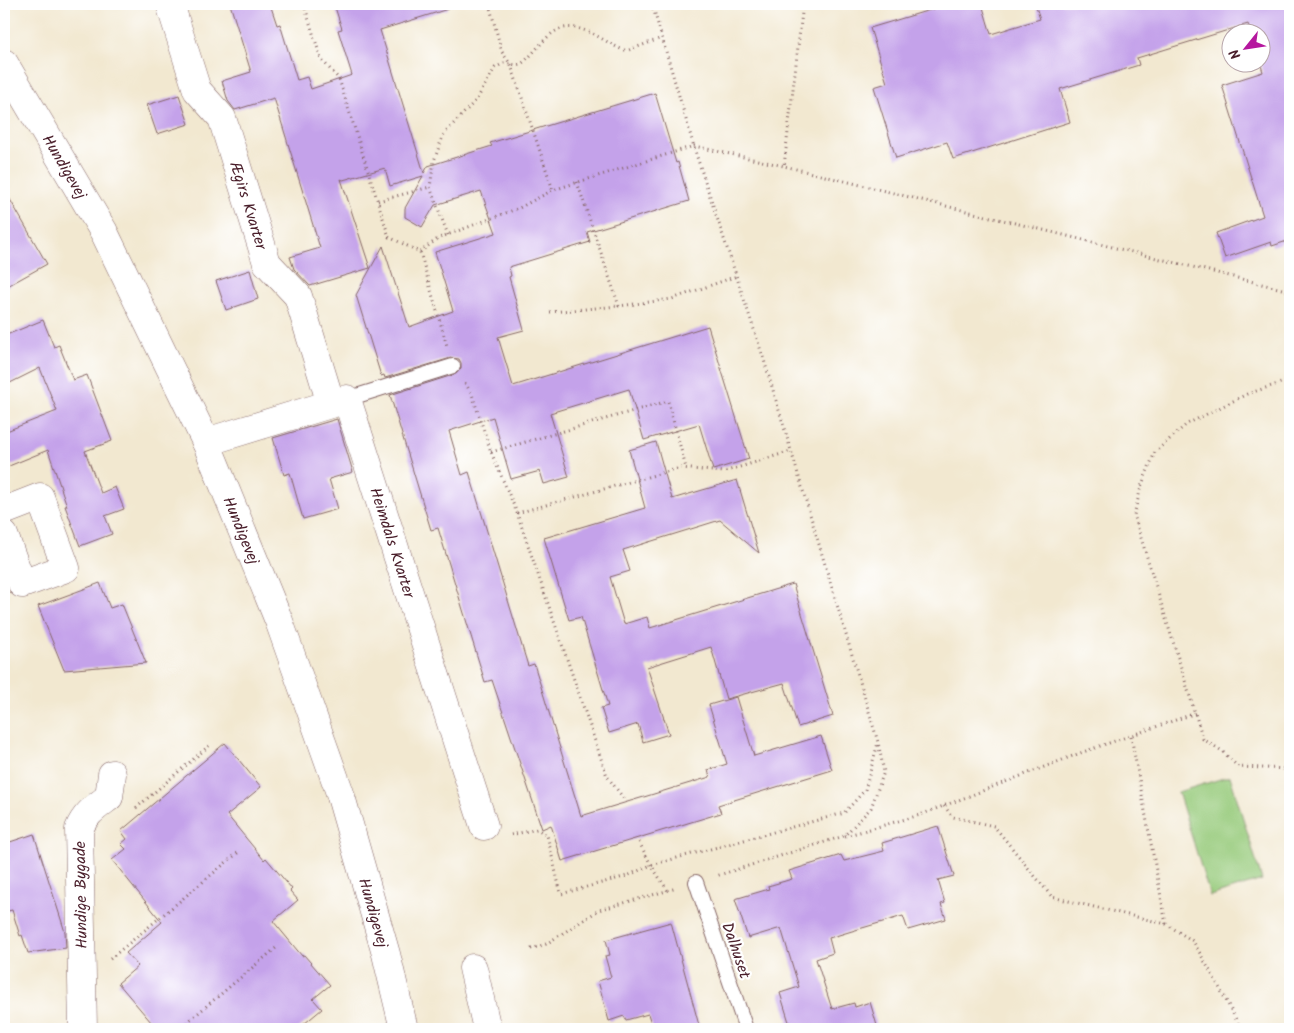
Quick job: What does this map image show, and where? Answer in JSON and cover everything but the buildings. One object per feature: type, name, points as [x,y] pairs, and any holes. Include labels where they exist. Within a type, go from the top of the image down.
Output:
[{"type":"street","name":"Ægirs Kvarter","points":[[170,4],[197,90],[222,118],[267,263],[298,296],[339,401]]},
{"type":"street","name":"Hundigevej","points":[[4,63],[104,232],[206,442],[278,622],[340,793],[386,954],[404,1029]]},
{"type":"street","points":[[206,442],[339,401]]},
{"type":"street","name":"Heimdals Kvarter","points":[[339,401],[484,826]]},
{"type":"street","points":[[4,511],[40,496],[66,568],[22,584],[4,535]]},
{"type":"street","name":"Hundige Bygade","points":[[83,1029],[79,830],[83,820],[90,812],[109,797],[112,774]]},
{"type":"street","points":[[473,968],[487,1029]]},
{"type":"lane","points":[[339,401],[453,366]]},
{"type":"lane","name":"Dalhuset","points":[[696,882],[746,1029]]},
{"type":"path","points":[[489,4],[502,52],[511,65],[553,190]]},
{"type":"path","points":[[652,4],[694,146],[764,360],[878,742],[884,772],[871,808],[844,836]]},
{"type":"path","points":[[784,166],[803,4]]},
{"type":"path","points":[[448,234],[430,188],[434,161],[444,134],[474,104],[495,68],[504,63],[511,65],[521,64],[549,35],[565,27],[574,26],[582,29],[623,50],[629,50],[662,38]]},
{"type":"path","points":[[420,252],[439,238],[519,208],[553,190],[694,146],[784,166],[1290,290]]},
{"type":"path","points":[[577,182],[619,306]]},
{"type":"path","points":[[378,201],[430,188]]},
{"type":"path","points":[[550,312],[672,299],[736,276]]},
{"type":"path","points":[[1290,380],[1247,394],[1187,424],[1156,452],[1141,487],[1134,515],[1203,738],[1222,751],[1238,767],[1290,769]]},
{"type":"path","points":[[491,452],[668,400],[686,468]]},
{"type":"path","points":[[517,513],[680,468],[724,472],[791,451]]},
{"type":"path","points":[[531,949],[546,944],[599,910],[920,815],[1196,713]]},
{"type":"path","points":[[1131,736],[1166,924]]},
{"type":"path","points":[[484,826],[495,838],[537,829],[547,836],[561,894],[627,876],[651,865],[844,813],[865,790],[878,742]]},
{"type":"path","points":[[130,812],[210,746]]},
{"type":"path","points":[[607,776],[624,799]]},
{"type":"path","points":[[944,806],[953,817],[994,826],[1052,897],[1166,924],[1193,941],[1241,1029]]},
{"type":"path","points":[[639,842],[668,891]]},
{"type":"path","points":[[82,983],[240,851]]},
{"type":"path","points":[[180,1029],[276,948]]},
{"type":"green space","points":[[1230,776],[1262,880],[1210,896],[1178,792]]}]
